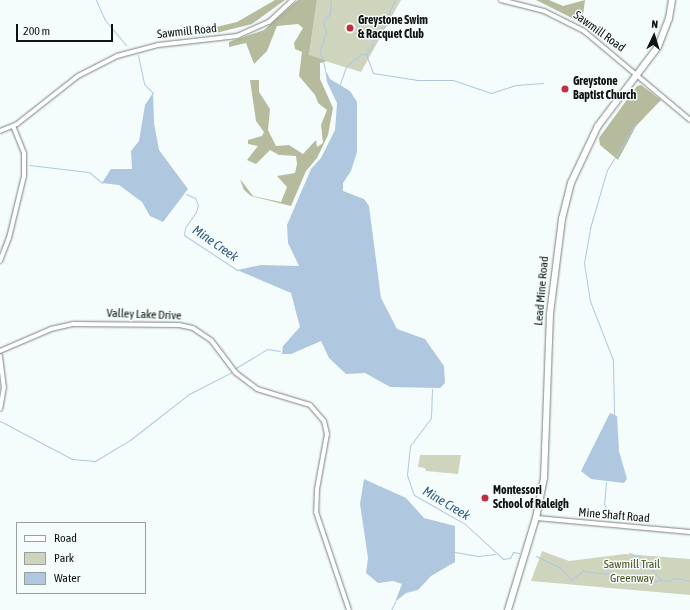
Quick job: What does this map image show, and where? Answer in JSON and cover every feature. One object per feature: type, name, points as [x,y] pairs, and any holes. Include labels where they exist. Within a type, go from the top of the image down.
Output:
[{"type":"main road","name":"Lead Mine Road","points":[[508,610],[536,518],[544,478],[553,288],[562,219],[578,162],[598,126],[638,75],[663,35],[672,0]]},
{"type":"street","name":"Sawmill Road","points":[[0,131],[13,126],[78,76],[117,56],[158,45],[237,36],[269,22],[293,0]]},
{"type":"street","name":"Sawmill Road","points":[[501,0],[544,10],[570,22],[638,75],[690,120]]},
{"type":"street","points":[[0,261],[9,238],[24,176],[24,153],[13,126]]},
{"type":"street","name":"Valley Lake Drive","points":[[0,351],[51,329],[73,324],[179,325],[196,330],[211,340],[236,373],[257,389],[310,405],[324,421],[327,434],[317,489],[316,512],[349,610]]},
{"type":"street","points":[[0,356],[4,387],[0,409]]},
{"type":"street","name":"Mine Shaft Road","points":[[536,518],[690,532]]},
{"type":"green space","points":[[275,0],[285,0],[252,24],[216,33],[216,27],[237,22]]},
{"type":"green space","points":[[298,0],[317,0],[309,55],[327,61],[320,63],[320,79],[333,108],[328,135],[317,158],[306,171],[291,206],[251,196],[244,190],[240,179],[253,196],[281,202],[287,187],[277,176],[295,173],[297,164],[296,156],[279,155],[270,150],[256,164],[247,160],[258,146],[248,144],[248,140],[262,136],[264,132],[256,121],[250,80],[259,80],[259,92],[270,109],[268,130],[276,146],[289,145],[303,154],[316,140],[317,147],[323,143],[321,125],[327,110],[318,103],[315,95],[299,76],[302,52],[295,49],[294,43],[303,28],[298,24],[277,26],[267,51],[254,64],[246,43],[229,47],[229,42],[264,30]]},
{"type":"green space","name":"Greystone Swim & Racquet Club","points":[[317,0],[401,0],[361,72],[309,56]]},
{"type":"green space","points":[[536,0],[549,0],[563,6],[585,0],[582,23]]},
{"type":"green space","points":[[641,85],[661,100],[636,126],[618,160],[600,145],[599,138],[637,86]]},
{"type":"green space","points":[[420,455],[461,455],[458,474],[426,471],[425,468],[418,467]]},
{"type":"green space","name":"Sawmill Trail Greenway","points":[[542,551],[569,561],[625,554],[690,559],[690,595],[531,581]]},
{"type":"water","points":[[325,69],[330,79],[350,91],[357,102],[357,152],[351,171],[343,183],[343,191],[364,199],[369,206],[381,298],[397,329],[425,339],[444,366],[445,383],[440,388],[390,387],[365,373],[346,374],[329,358],[321,341],[291,354],[282,354],[283,346],[300,327],[291,293],[237,270],[261,265],[299,266],[288,243],[287,225],[311,169],[321,158],[335,130],[337,103],[327,82]]},
{"type":"water","points":[[153,93],[154,123],[159,150],[188,189],[163,222],[150,216],[142,202],[119,185],[102,183],[111,169],[132,169],[131,151],[139,141],[145,105]]},
{"type":"water","points":[[610,413],[617,416],[619,451],[627,479],[624,483],[591,479],[581,471]]},
{"type":"water","points":[[364,479],[406,498],[424,518],[455,526],[455,562],[431,576],[418,590],[406,593],[395,602],[402,584],[393,581],[378,583],[366,573],[368,558],[360,504]]},
{"type":"waterway","points":[[96,0],[105,20],[126,45]]},
{"type":"waterway","points":[[325,69],[320,50],[326,33],[323,21],[330,14],[331,0]]},
{"type":"waterway","name":"Mine Creek","points":[[340,84],[346,67],[361,54],[366,54],[371,48],[374,34],[389,23],[387,17],[395,0]]},
{"type":"waterway","points":[[366,54],[373,73],[417,80],[453,80],[491,93],[516,85],[543,83]]},
{"type":"waterway","points":[[138,55],[144,84],[153,93]]},
{"type":"waterway","points":[[614,414],[613,360],[590,301],[584,263],[590,228],[607,170],[636,123]]},
{"type":"waterway","points":[[29,165],[89,172],[102,183]]},
{"type":"waterway","name":"Mine Creek","points":[[186,194],[195,198],[198,205],[196,212],[185,228],[184,235],[237,270]]},
{"type":"waterway","points":[[234,369],[267,349],[280,351]]},
{"type":"waterway","points":[[0,421],[72,459],[95,461],[130,440],[189,394],[232,372]]},
{"type":"waterway","name":"Mine Creek","points":[[432,389],[431,418],[410,446],[407,475],[414,495],[465,524],[503,559],[510,558],[513,552],[519,553]]},
{"type":"waterway","points":[[606,482],[604,504],[611,519]]},
{"type":"waterway","points":[[455,552],[478,556],[495,554]]},
{"type":"waterway","points":[[629,553],[642,558],[661,580],[670,581],[675,578],[690,581]]},
{"type":"waterway","name":"Mine Creek","points":[[536,556],[561,568],[571,580],[583,571],[616,575],[642,574],[647,583],[661,580]]},
{"type":"waterway","points":[[391,610],[395,602]]},
{"type":"place","name":"Greystone Swim & Racquet Club","points":[[350,28]]},
{"type":"place","name":"Greystone Baptist Church","points":[[565,89]]},
{"type":"place","name":"Montessori School of Raleigh","points":[[485,498]]}]
